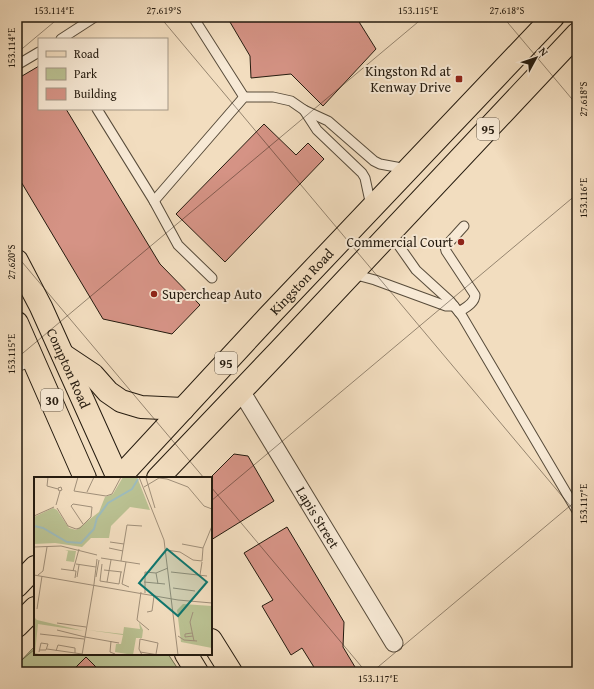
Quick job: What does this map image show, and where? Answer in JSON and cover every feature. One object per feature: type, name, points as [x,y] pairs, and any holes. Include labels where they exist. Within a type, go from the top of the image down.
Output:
[{"type":"main road","name":"Kingston Road","points":[[119,477],[553,17]]},
{"type":"main road","name":"95","points":[[160,477],[173,470],[241,391],[577,34]]},
{"type":"main road","name":"Compton Road","points":[[17,260],[41,307],[118,477]]},
{"type":"main road","name":"Compton Road","points":[[17,323],[26,364],[84,477]]},
{"type":"main road","points":[[63,355],[93,375],[108,392],[121,401],[141,407],[183,409]]},
{"type":"main road","points":[[17,586],[34,568]]},
{"type":"main road","points":[[17,626],[34,609]]},
{"type":"main road","points":[[212,642],[231,672]]},
{"type":"main road","points":[[187,655],[197,672]]},
{"type":"street","name":"Lapis Street","points":[[241,391],[394,644]]},
{"type":"lane","points":[[62,38],[94,17]]},
{"type":"lane","points":[[193,17],[244,97]]},
{"type":"lane","points":[[17,65],[38,53]]},
{"type":"lane","points":[[244,97],[284,98],[291,100],[304,110],[328,120],[374,161],[408,169]]},
{"type":"lane","points":[[154,200],[244,97]]},
{"type":"lane","points":[[99,110],[154,200],[178,245],[212,278]]},
{"type":"lane","points":[[304,110],[318,130],[362,173],[365,178],[372,208]]},
{"type":"lane","points":[[352,274],[375,280],[456,309],[472,303],[475,299],[475,295],[446,251],[445,247],[464,226]]},
{"type":"lane","points":[[390,233],[416,270],[456,309],[577,511]]},
{"type":"green space","points":[[34,647],[34,655],[169,655],[180,672],[17,672],[17,665]]},
{"type":"building","points":[[227,17],[356,17],[376,49],[323,106],[291,74],[251,78],[250,56]]},
{"type":"building","points":[[38,67],[38,110],[67,110],[160,264],[200,305],[172,334],[103,319],[17,175],[17,79]]},
{"type":"building","points":[[264,124],[296,155],[308,143],[324,159],[225,262],[176,214]]},
{"type":"building","points":[[234,454],[248,456],[274,501],[212,539],[211,477]]},
{"type":"building","points":[[287,527],[344,622],[343,647],[358,672],[317,672],[302,648],[291,655],[262,606],[273,600],[244,553]]},
{"type":"building","points":[[86,657],[101,672],[71,672]]},
{"type":"place","name":"Kingston Rd at Kenway Drive","points":[[459,79]]},
{"type":"place","name":"Commercial Court","points":[[461,242]]},
{"type":"place","name":"Supercheap Auto","points":[[154,294]]}]
